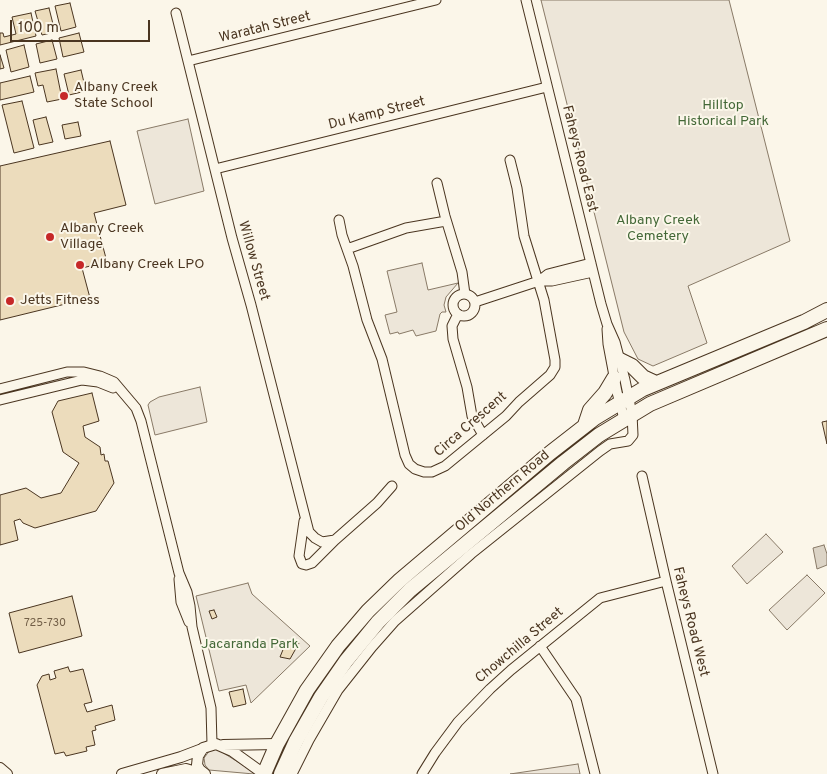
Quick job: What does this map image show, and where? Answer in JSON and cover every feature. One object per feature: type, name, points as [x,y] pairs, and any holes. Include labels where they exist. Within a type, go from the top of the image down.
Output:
[{"type":"highway","name":"Old Northern Road","points":[[264,774],[277,744],[306,690],[338,646],[368,611],[427,556],[585,425],[624,400],[656,383],[804,322],[827,310]]},
{"type":"highway","name":"Old Northern Road","points":[[281,774],[296,741],[321,697],[346,661],[378,622],[410,590],[448,558],[599,435],[628,417],[678,392],[827,329]]},
{"type":"highway","points":[[620,360],[632,366],[643,377],[656,383]]},
{"type":"highway","points":[[585,425],[590,410],[606,392],[614,378]]},
{"type":"street","name":"Waratah Street","points":[[188,61],[436,0]]},
{"type":"street","name":"Faheys Road East","points":[[526,0],[592,267],[607,324],[620,360],[624,400],[628,417]]},
{"type":"street","name":"Willow Street","points":[[176,13],[232,238],[253,310],[304,517],[310,532],[317,540],[326,542],[337,538]]},
{"type":"street","name":"Du Kamp Street","points":[[215,168],[547,87]]},
{"type":"street","points":[[510,160],[516,182],[524,236],[538,280]]},
{"type":"street","points":[[437,183],[446,220],[460,263],[465,294]]},
{"type":"street","name":"Circa Crescent","points":[[339,220],[367,320],[382,359],[405,455],[409,464],[415,470],[431,472],[439,470],[506,416],[519,402],[550,376],[555,369],[556,362],[549,322],[538,280]]},
{"type":"street","points":[[347,249],[406,228],[446,220]]},
{"type":"street","points":[[475,302],[538,280],[548,274],[592,267]]},
{"type":"street","points":[[465,294],[471,296],[475,302],[475,309],[471,315],[464,316],[458,314],[453,308],[454,301],[458,296],[465,294]]},
{"type":"street","points":[[458,314],[452,326],[453,339],[467,387],[472,416],[483,434]]},
{"type":"street","name":"Faheys Road East","points":[[607,324],[608,344],[614,378],[624,400]]},
{"type":"street","points":[[126,395],[105,384],[91,380],[48,387],[3,399],[2,388],[73,372],[90,373],[114,382],[126,395],[136,408],[141,421],[178,573],[189,600],[192,626],[212,708],[212,746]]},
{"type":"street","points":[[45,377],[48,387]]},
{"type":"street","name":"Old Northern Road","points":[[292,774],[338,690],[395,621],[471,554],[600,451],[610,444],[631,439],[634,432],[628,417]]},
{"type":"street","name":"Faheys Road West","points":[[642,476],[713,774]]},
{"type":"street","name":"Willow Street","points":[[304,517],[299,556],[302,564],[306,565],[312,563],[377,503],[392,486]]},
{"type":"street","name":"Chowchilla Street","points":[[422,774],[435,752],[458,722],[490,689],[600,598],[666,581]]},
{"type":"street","points":[[540,646],[576,699],[595,774]]},
{"type":"street","points":[[122,774],[212,746],[277,744]]},
{"type":"street","points":[[205,774],[197,763],[198,756],[212,746]]},
{"type":"street","name":"Old Northern Road","points":[[212,746],[264,774]]},
{"type":"street","points":[[0,768],[7,774]]},
{"type":"street","points":[[162,774],[186,769],[205,774]]},
{"type":"green space","name":"Albany Creek Cemetery","points":[[541,0],[729,0],[790,241],[688,286],[707,343],[653,366],[638,359],[624,332]]},
{"type":"green space","points":[[188,119],[204,191],[155,204],[137,131]]},
{"type":"green space","points":[[422,263],[428,290],[458,283],[446,297],[444,305],[446,312],[440,314],[436,331],[416,336],[413,330],[399,334],[398,332],[390,334],[385,315],[397,312],[387,271]]},
{"type":"green space","points":[[200,387],[207,422],[155,435],[148,405],[150,402],[159,397]]},
{"type":"green space","points":[[766,534],[783,552],[747,584],[732,566]]},
{"type":"green space","points":[[807,575],[825,593],[787,630],[769,610]]},
{"type":"green space","name":"Jacaranda Park","points":[[248,583],[252,594],[310,646],[251,703],[246,685],[219,691],[196,596]]},
{"type":"green space","points":[[217,749],[254,772],[254,774],[209,770],[205,765],[204,758],[210,750]]},
{"type":"green space","points":[[578,764],[580,774],[510,774]]},
{"type":"shaded area","points":[[824,545],[827,554],[827,565],[817,569],[813,548]]},
{"type":"building","points":[[70,3],[76,27],[61,31],[55,6]]},
{"type":"building","points":[[49,8],[55,32],[42,35],[35,11]]},
{"type":"building","points":[[31,13],[36,36],[0,45],[0,33],[3,33],[4,37],[16,34],[12,17]]},
{"type":"building","points":[[79,33],[84,52],[63,57],[59,38]]},
{"type":"building","points":[[52,40],[57,59],[40,63],[36,44]]},
{"type":"building","points":[[24,45],[29,67],[11,72],[6,50]]},
{"type":"building","points":[[0,55],[4,68],[0,69]]},
{"type":"building","points":[[56,69],[62,99],[47,102],[43,85],[38,86],[35,73]]},
{"type":"building","points":[[81,70],[86,91],[69,95],[64,74]]},
{"type":"building","points":[[30,76],[34,92],[0,100],[0,83]]},
{"type":"building","points":[[22,101],[34,148],[14,153],[2,105]]},
{"type":"building","points":[[46,117],[53,142],[39,145],[33,120]]},
{"type":"building","points":[[78,122],[81,136],[65,139],[62,125]]},
{"type":"building","name":"Albany Creek Village","points":[[110,141],[126,205],[94,213],[107,262],[82,268],[90,298],[0,320],[0,166]]},
{"type":"building","points":[[92,393],[99,421],[83,426],[85,437],[100,447],[101,455],[104,454],[105,461],[108,461],[114,483],[96,511],[35,528],[23,523],[20,519],[14,521],[18,540],[0,545],[0,495],[26,488],[41,498],[61,493],[79,463],[63,452],[52,412],[58,401]]},
{"type":"building","points":[[827,421],[827,444],[822,422]]},
{"type":"building","points":[[72,596],[82,636],[19,653],[9,613]]},
{"type":"building","points":[[214,610],[217,617],[212,619],[209,611]]},
{"type":"building","points":[[287,640],[299,643],[290,659],[280,657]]},
{"type":"building","points":[[68,667],[70,672],[83,669],[92,702],[84,704],[87,712],[112,705],[115,720],[95,726],[96,730],[92,731],[95,745],[86,747],[87,751],[66,756],[64,752],[55,754],[37,685],[42,676],[49,674],[50,680],[56,678],[54,671]]},
{"type":"building","points":[[243,689],[246,704],[233,707],[229,692]]},
{"type":"place","name":"Albany Creek State School","points":[[64,96]]},
{"type":"place","name":"Albany Creek Village","points":[[50,237]]},
{"type":"place","name":"Albany Creek LPO","points":[[80,265]]},
{"type":"place","name":"Jetts Fitness","points":[[10,301]]},
{"type":"park label","name":"Hilltop Historical Park","points":[[723,114]]}]
